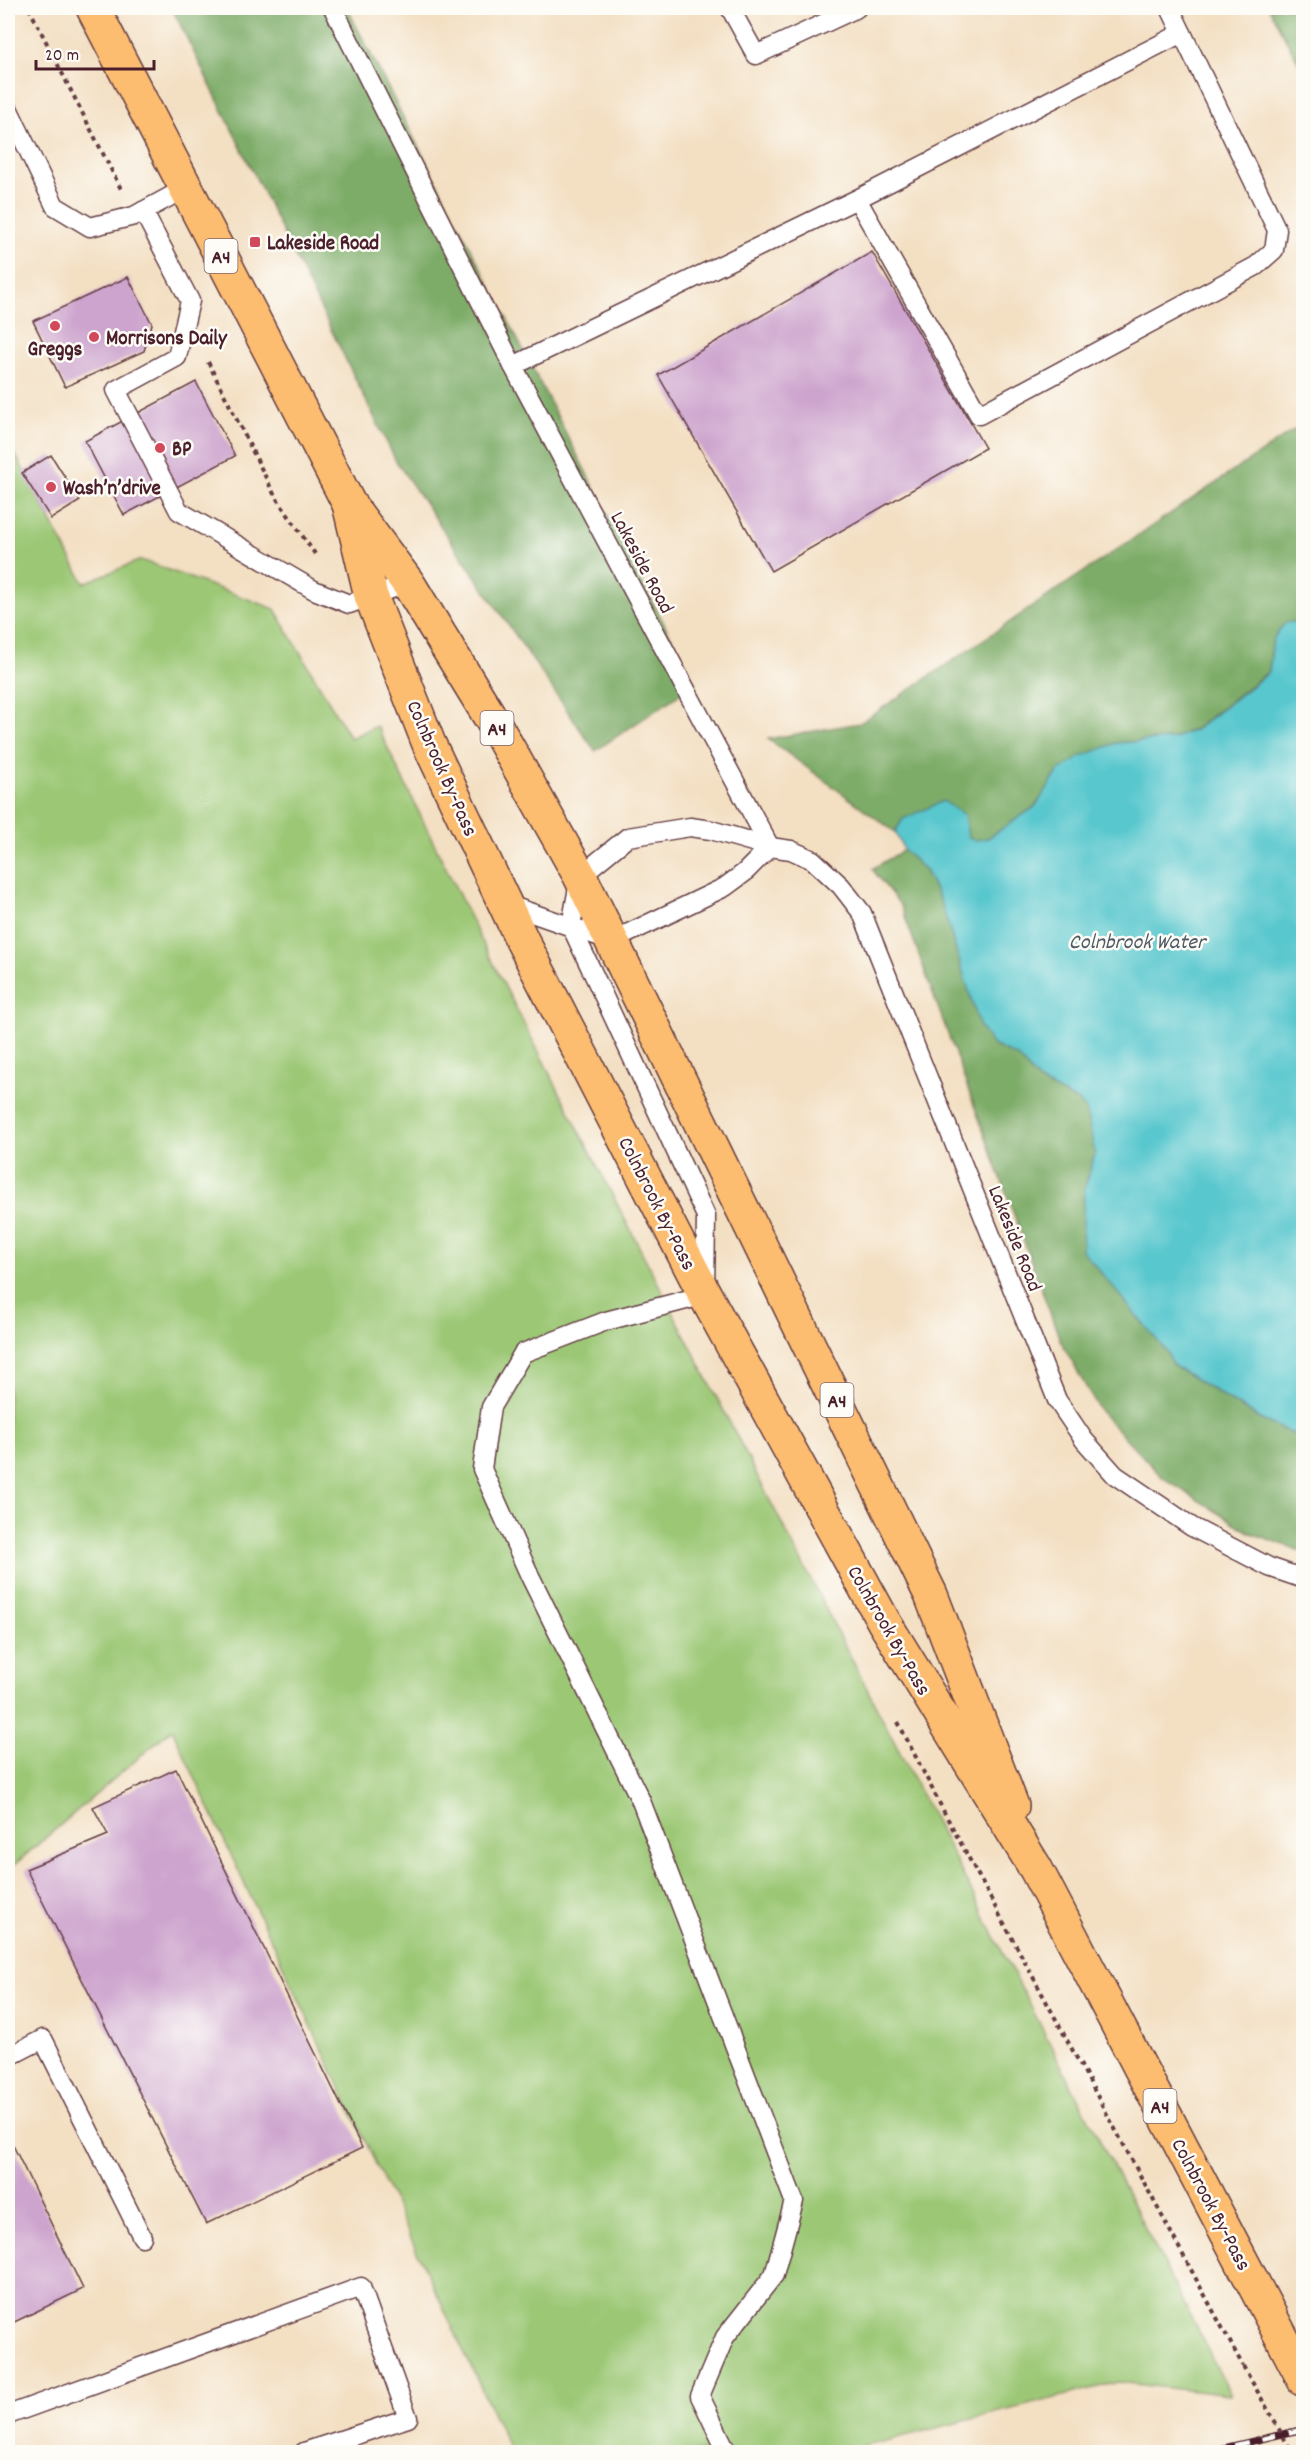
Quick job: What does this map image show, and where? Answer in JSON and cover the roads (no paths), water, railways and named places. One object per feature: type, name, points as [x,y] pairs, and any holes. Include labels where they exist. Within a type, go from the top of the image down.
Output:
[{"type":"highway","name":"Colnbrook By-Pass","points":[[93,8],[349,504],[408,583],[498,730],[580,876],[931,1595],[979,1714],[1036,1869]]},
{"type":"highway","name":"Colnbrook By-Pass","points":[[349,504],[371,596],[429,744],[505,904],[705,1295],[884,1622],[1036,1869],[1304,2380]]},
{"type":"lane","name":"Lakeside Road","points":[[333,8],[513,366],[770,847]]},
{"type":"lane","points":[[730,8],[756,56],[857,8]]},
{"type":"lane","points":[[857,199],[979,415],[1256,266],[1274,250],[1277,230],[1170,8]]},
{"type":"lane","points":[[513,366],[857,199],[1182,33]]},
{"type":"lane","points":[[8,108],[55,206],[90,227],[134,216],[186,188]]},
{"type":"lane","points":[[143,211],[190,301],[177,357],[116,390],[179,511],[314,590],[349,604],[408,583]]},
{"type":"lane","name":"Lakeside Road","points":[[580,876],[628,837],[690,827],[791,850],[813,860],[841,886],[862,913],[1057,1400],[1083,1440],[1115,1475],[1192,1527],[1269,1567],[1304,1579]]},
{"type":"lane","points":[[505,904],[612,941],[725,887],[744,873],[770,847]]},
{"type":"lane","points":[[580,876],[571,926],[706,1216],[705,1295],[606,1322],[523,1353],[491,1407],[482,1469],[530,1576],[642,1801],[794,2201],[774,2275],[724,2337],[700,2396],[728,2452]]},
{"type":"lane","points":[[8,2057],[43,2039],[142,2237]]},
{"type":"lane","points":[[8,2415],[361,2287],[408,2418],[304,2452]]},
{"type":"water","name":"Colnbrook Water","points":[[1302,621],[1304,623],[1303,1438],[1262,1420],[1174,1366],[1166,1351],[1082,1250],[1084,1191],[1095,1153],[1086,1110],[1080,1102],[1040,1082],[1018,1057],[993,1045],[980,1027],[941,902],[925,870],[904,850],[895,832],[903,819],[943,801],[964,815],[968,837],[976,840],[988,838],[1035,807],[1058,772],[1082,756],[1116,743],[1172,739],[1195,730],[1269,672],[1273,639],[1285,623]]},
{"type":"railway","points":[[1207,2452],[1304,2429]]},
{"type":"place","name":"Lakeside Road","points":[[255,242]]},
{"type":"place","name":"Greggs","points":[[55,326]]},
{"type":"place","name":"Morrisons Daily","points":[[94,337]]},
{"type":"place","name":"BP","points":[[160,448]]},
{"type":"place","name":"Wash’n’drive","points":[[51,487]]}]
